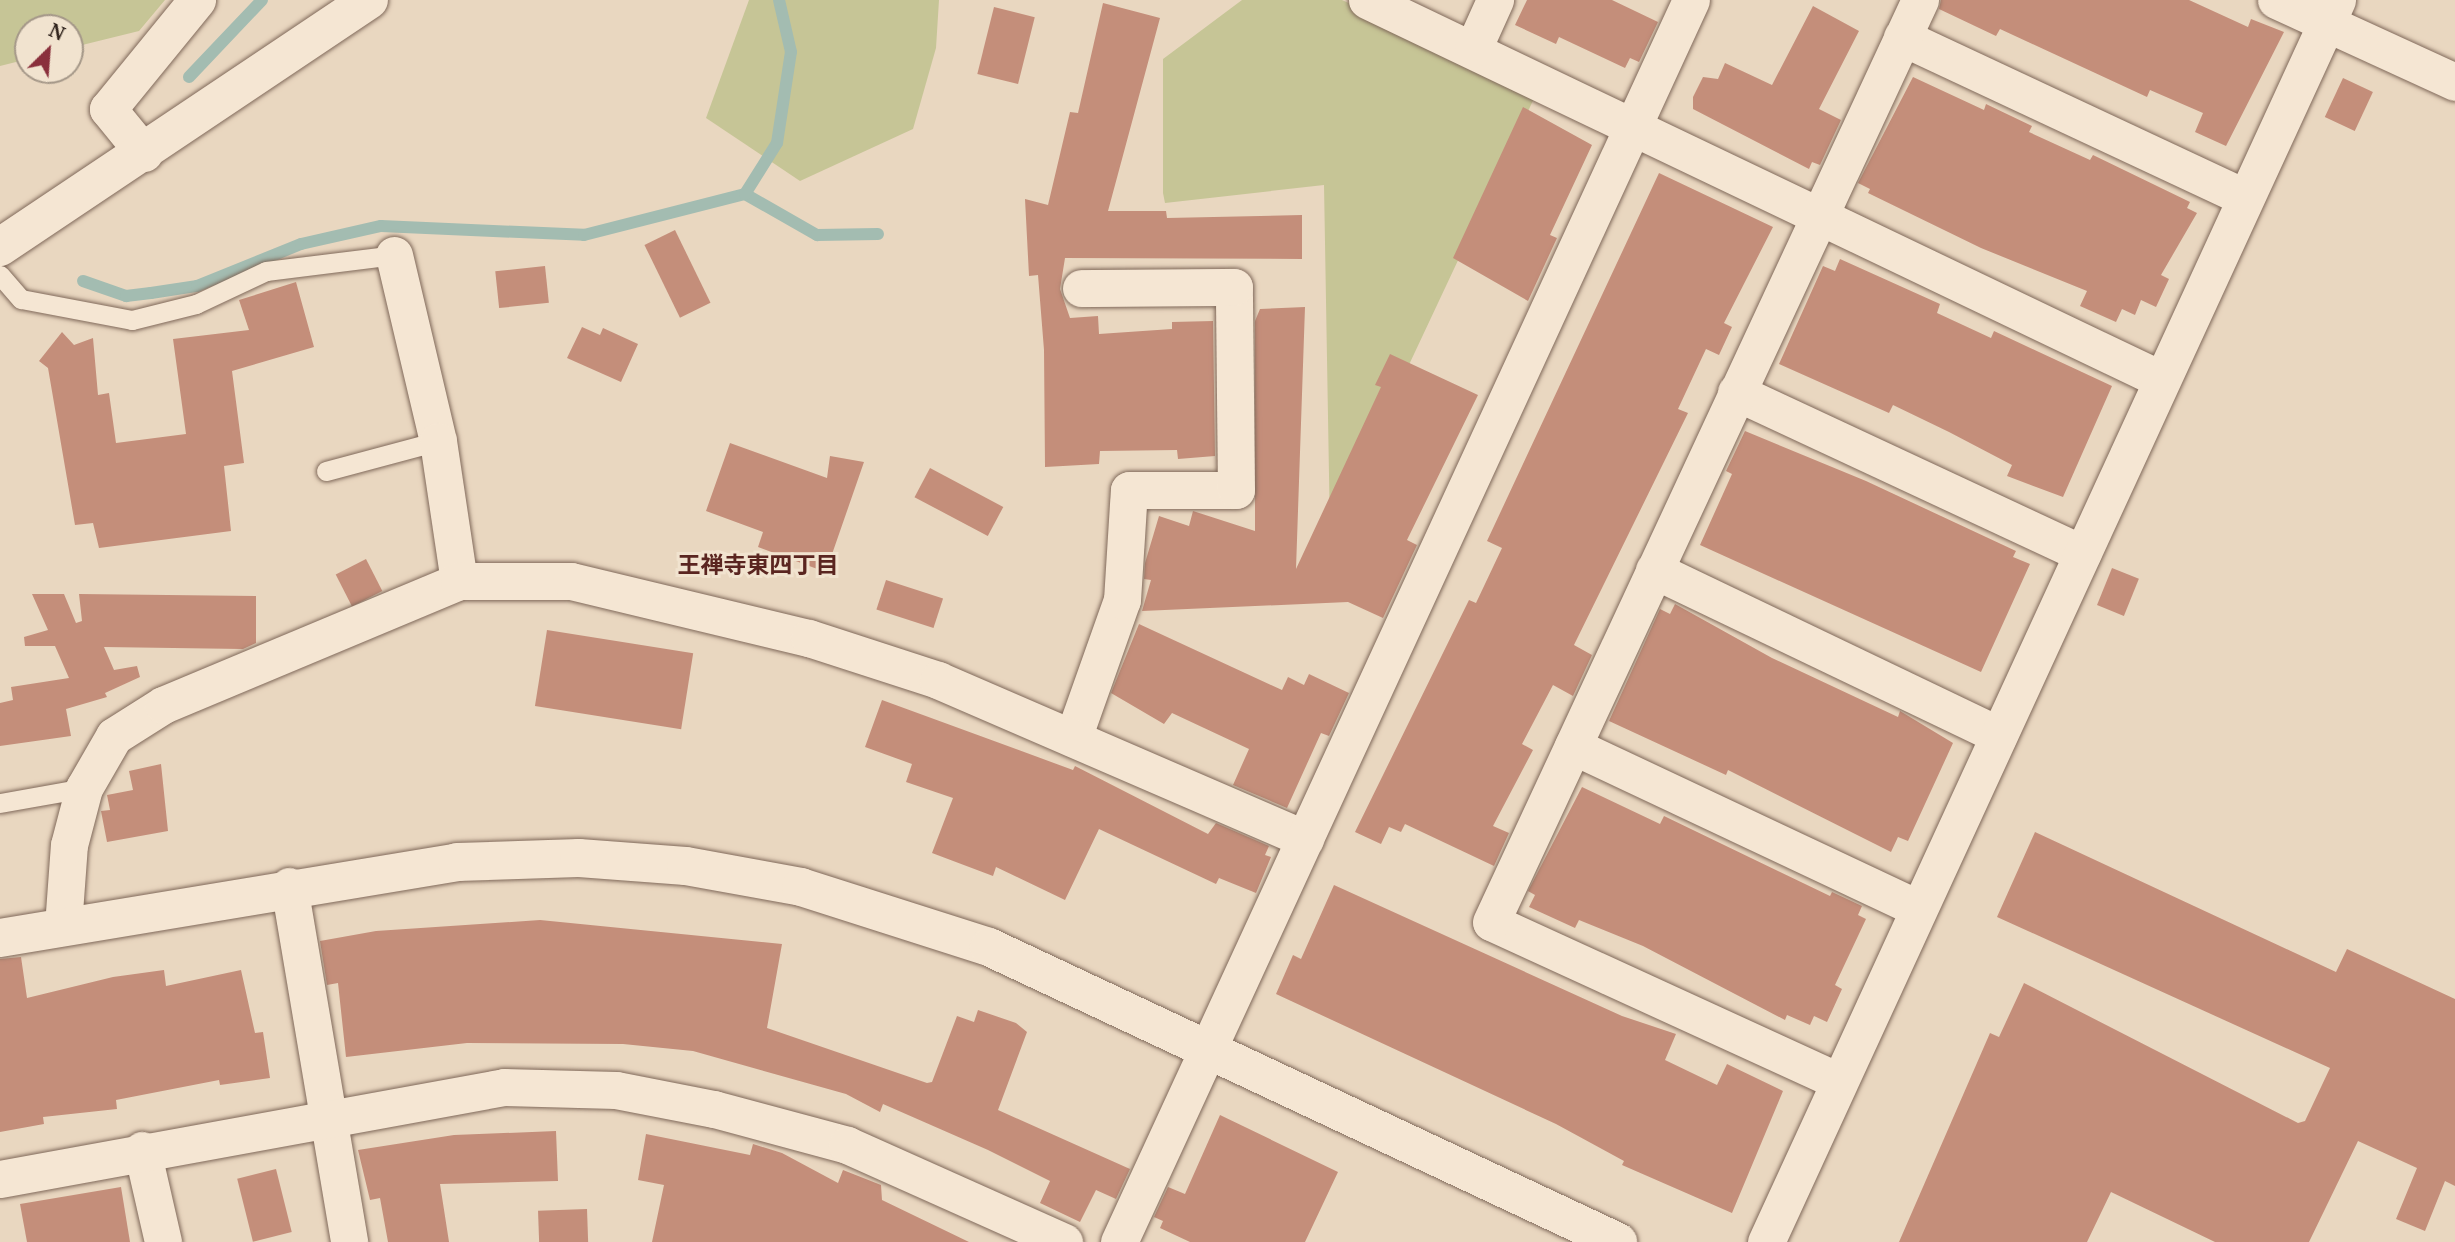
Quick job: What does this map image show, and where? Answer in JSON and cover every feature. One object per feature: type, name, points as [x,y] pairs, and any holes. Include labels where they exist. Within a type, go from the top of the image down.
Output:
[{"type":"street","points":[[144,153],[108,109],[197,0]]},
{"type":"street","points":[[0,247],[369,0]]},
{"type":"street","points":[[1367,0],[1634,123],[1817,215],[2160,379]]},
{"type":"street","points":[[1473,49],[1495,0]]},
{"type":"street","points":[[1119,1242],[1690,0]]},
{"type":"street","points":[[1836,1080],[1491,922],[1817,215],[1920,0]]},
{"type":"street","points":[[2276,0],[2331,11],[2455,82]]},
{"type":"street","points":[[1766,1242],[1836,1080],[2331,11]]},
{"type":"street","points":[[1902,37],[2245,198]]},
{"type":"street","points":[[394,255],[438,441],[459,581]]},
{"type":"street","points":[[1073,738],[1122,600],[1129,490],[1236,489],[1234,287],[1081,288]]},
{"type":"street","points":[[1736,392],[2082,553]]},
{"type":"street","points":[[1654,570],[1998,735]]},
{"type":"street","points":[[63,926],[69,845],[84,788],[114,736],[163,705],[459,581],[571,581],[809,638],[938,680],[1305,839]]},
{"type":"street","points":[[1573,747],[1917,908]]},
{"type":"street","points":[[0,938],[289,886],[457,862],[579,858],[699,868],[801,887],[989,947],[1618,1242]]},
{"type":"street","points":[[289,886],[349,1242]]},
{"type":"street","points":[[0,1179],[326,1115],[504,1087],[616,1090],[714,1109],[847,1145],[1064,1242]]},
{"type":"street","points":[[142,1150],[163,1242]]},
{"type":"lane","points":[[0,275],[21,299],[132,320],[195,304],[266,271],[394,255]]},
{"type":"lane","points":[[326,471],[438,441]]},
{"type":"lane","points":[[0,803],[84,788]]},
{"type":"shaded area","points":[[0,0],[165,0],[139,31],[84,45],[84,14],[14,14],[14,62],[0,66]]},
{"type":"shaded area","points":[[749,0],[939,0],[936,48],[913,129],[800,181],[706,118]]},
{"type":"shaded area","points":[[1242,0],[1342,0],[1538,90],[1330,533],[1324,185],[1165,203],[1163,193],[1163,59]]},
{"type":"building","points":[[1527,0],[1612,0],[1658,22],[1639,62],[1630,58],[1625,68],[1559,37],[1556,44],[1515,25]]},
{"type":"building","points":[[1941,0],[2189,0],[2248,27],[2251,19],[2284,32],[2226,146],[2195,132],[2203,113],[2150,90],[2147,97],[2000,29],[1996,36],[1939,9]]},
{"type":"building","points":[[1103,3],[1160,18],[1108,211],[1166,211],[1167,218],[1302,215],[1302,259],[1065,258],[1060,289],[1070,318],[1098,316],[1099,334],[1172,329],[1172,322],[1213,321],[1215,456],[1178,459],[1177,450],[1100,451],[1099,464],[1045,467],[1044,350],[1038,275],[1029,276],[1025,199],[1048,205],[1070,112],[1078,113]]},
{"type":"building","points":[[1813,6],[1859,31],[1819,109],[1841,120],[1820,165],[1812,162],[1809,169],[1693,109],[1693,97],[1703,77],[1718,79],[1725,63],[1772,85]]},
{"type":"building","points":[[994,7],[1035,17],[1018,84],[977,74]]},
{"type":"building","points":[[1913,77],[1984,110],[1986,104],[2032,126],[2029,132],[2090,160],[2093,155],[2190,202],[2187,208],[2197,213],[2161,275],[2169,279],[2156,307],[2141,300],[2135,315],[2122,309],[2116,322],[2080,306],[2087,291],[1981,248],[1868,193],[1870,189],[1858,183]]},
{"type":"building","points":[[2343,78],[2373,92],[2355,131],[2325,117]]},
{"type":"building","points":[[1523,107],[1592,145],[1550,235],[1557,238],[1528,301],[1453,258]]},
{"type":"building","points":[[1659,173],[1773,227],[1724,323],[1732,327],[1719,355],[1706,349],[1678,409],[1688,413],[1574,645],[1592,655],[1573,696],[1553,685],[1522,744],[1533,750],[1493,826],[1509,833],[1494,866],[1405,824],[1401,832],[1389,827],[1381,844],[1355,832],[1469,600],[1476,603],[1502,548],[1487,541]]},
{"type":"building","points":[[675,230],[711,303],[680,318],[644,245]]},
{"type":"building","points":[[1840,259],[1940,304],[1937,313],[1991,338],[1994,331],[2112,386],[2063,497],[2007,476],[2012,465],[1893,405],[1889,413],[1779,364],[1823,266],[1835,271]]},
{"type":"building","points":[[545,266],[549,303],[499,308],[495,271]]},
{"type":"building","points":[[296,282],[314,347],[232,371],[244,463],[224,466],[231,531],[99,548],[93,523],[75,525],[48,368],[39,361],[62,332],[74,345],[93,338],[98,395],[109,393],[116,443],[186,434],[173,339],[249,330],[239,300]]},
{"type":"building","points":[[1305,307],[1296,569],[1381,387],[1375,385],[1390,354],[1478,395],[1407,540],[1417,545],[1383,618],[1348,602],[1142,611],[1151,580],[1144,579],[1145,563],[1159,516],[1189,526],[1193,511],[1255,531],[1255,321],[1260,309]]},
{"type":"building","points":[[582,327],[600,335],[603,328],[638,344],[621,382],[567,358]]},
{"type":"building","points":[[1745,431],[1866,481],[2016,551],[2013,557],[2030,564],[1981,672],[1700,545],[1732,474],[1726,471]]},
{"type":"building","points":[[730,443],[827,478],[830,456],[864,462],[830,560],[824,558],[820,570],[758,547],[763,532],[706,511]]},
{"type":"building","points":[[930,468],[1003,507],[988,536],[915,497]]},
{"type":"building","points":[[366,559],[382,591],[352,607],[336,574]]},
{"type":"building","points":[[2112,568],[2139,579],[2124,616],[2097,605]]},
{"type":"building","points":[[886,580],[943,599],[933,628],[876,609]]},
{"type":"building","points":[[32,594],[64,594],[76,623],[82,621],[79,594],[256,596],[256,643],[243,649],[104,647],[114,670],[137,666],[140,677],[105,693],[107,697],[66,709],[71,736],[0,746],[0,703],[13,700],[11,687],[69,678],[55,646],[25,646],[24,637],[48,630]]},
{"type":"building","points":[[1675,604],[1772,658],[1898,717],[1900,711],[1953,743],[1908,841],[1898,837],[1891,852],[1728,770],[1726,775],[1609,721],[1660,609],[1670,614]]},
{"type":"building","points":[[1139,624],[1282,690],[1288,677],[1304,685],[1309,674],[1349,693],[1329,736],[1321,733],[1287,808],[1233,785],[1249,749],[1172,713],[1164,724],[1111,693]]},
{"type":"building","points":[[547,630],[693,653],[681,729],[535,706]]},
{"type":"building","points":[[882,700],[1073,770],[1075,766],[1208,834],[1216,823],[1269,846],[1265,855],[1271,857],[1256,893],[1219,878],[1216,884],[1099,829],[1065,900],[996,867],[993,876],[932,853],[953,798],[906,782],[912,764],[865,747]]},
{"type":"building","points":[[161,764],[168,831],[107,842],[101,811],[110,810],[107,795],[133,790],[129,771]]},
{"type":"building","points":[[1582,787],[1660,824],[1664,816],[1830,896],[1832,892],[1862,906],[1858,915],[1866,919],[1835,985],[1842,989],[1827,1022],[1814,1016],[1810,1025],[1787,1015],[1785,1020],[1643,946],[1579,920],[1575,928],[1529,907],[1535,895],[1528,891]]},
{"type":"building","points":[[2035,832],[2336,972],[2347,949],[2455,999],[2455,1186],[2445,1181],[2425,1231],[2396,1219],[2417,1168],[2358,1141],[2309,1242],[2215,1242],[2111,1192],[2087,1242],[1899,1242],[1990,1033],[1999,1037],[2024,983],[2298,1123],[2305,1121],[2330,1068],[1997,917]]},
{"type":"building","points":[[1334,885],[1622,1016],[1676,1034],[1665,1060],[1717,1085],[1727,1064],[1783,1091],[1732,1213],[1622,1165],[1624,1161],[1556,1124],[1276,994],[1293,955],[1301,959]]},
{"type":"building","points":[[540,920],[782,944],[767,1028],[927,1083],[932,1082],[957,1016],[974,1022],[978,1010],[1016,1023],[1027,1032],[998,1110],[1130,1169],[1116,1199],[1096,1190],[1080,1222],[1040,1203],[1050,1181],[988,1150],[883,1104],[880,1112],[846,1094],[693,1051],[623,1044],[467,1043],[346,1057],[338,983],[327,985],[320,941],[376,931]]},
{"type":"building","points":[[21,957],[27,998],[113,977],[164,970],[166,986],[241,970],[255,1033],[263,1032],[270,1078],[220,1085],[219,1080],[116,1100],[117,1109],[43,1117],[44,1124],[0,1132],[0,959]]},
{"type":"building","points":[[1220,1115],[1338,1172],[1305,1242],[1190,1242],[1160,1228],[1163,1221],[1154,1217],[1168,1187],[1185,1194]]},
{"type":"building","points":[[556,1131],[558,1181],[440,1184],[449,1242],[388,1242],[380,1198],[370,1200],[358,1150],[454,1135]]},
{"type":"building","points":[[646,1134],[750,1155],[753,1144],[782,1153],[838,1183],[843,1170],[881,1185],[882,1200],[969,1242],[652,1242],[664,1185],[638,1180]]},
{"type":"building","points":[[276,1169],[292,1232],[253,1242],[237,1179]]},
{"type":"building","points":[[121,1187],[130,1242],[27,1242],[20,1204]]},
{"type":"building","points":[[587,1209],[588,1242],[539,1242],[538,1211]]},
{"type":"waterway","points":[[189,77],[262,0]]},
{"type":"waterway","points":[[83,281],[126,296],[151,293],[197,286],[301,244],[381,226],[584,235],[745,194],[777,143],[791,52],[779,0]]},
{"type":"waterway","points":[[745,194],[817,235],[878,234]]},
{"type":"district","name":"王禅寺東四丁目","points":[[758,564]]}]
